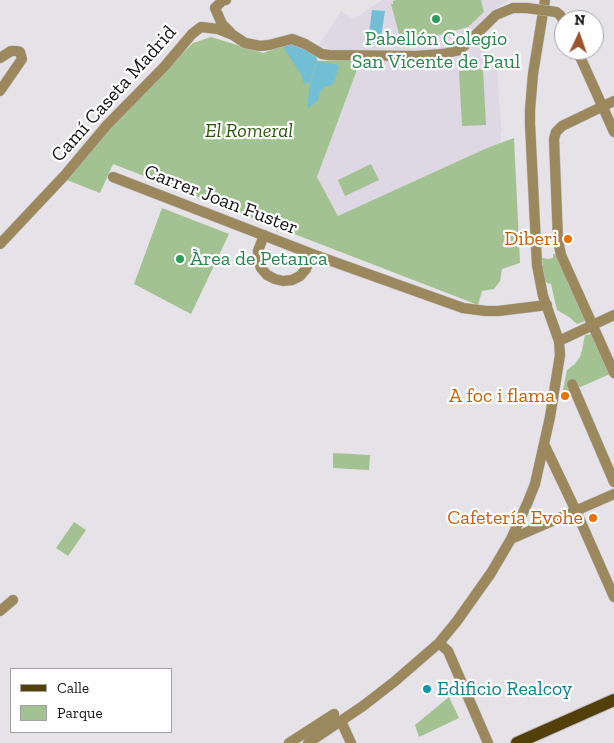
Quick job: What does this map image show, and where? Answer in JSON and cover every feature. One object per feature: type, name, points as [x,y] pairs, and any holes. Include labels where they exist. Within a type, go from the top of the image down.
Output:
[{"type":"main road","points":[[517,743],[614,700]]},
{"type":"street","points":[[226,0],[214,8],[222,24],[233,35]]},
{"type":"street","points":[[289,743],[338,717],[394,682],[439,643],[485,582],[511,539],[532,492],[544,444],[560,355],[559,340],[540,281],[536,246],[530,110],[535,56],[545,0]]},
{"type":"street","name":"Camí Caseta Madrid","points":[[0,244],[65,175],[107,125],[164,67],[192,34],[201,27],[218,29],[233,35],[245,44],[260,46],[292,39],[329,56],[416,56],[443,54],[460,50],[496,15],[513,8],[554,12]]},
{"type":"street","points":[[0,58],[11,51],[17,51],[20,52],[22,59],[0,90]]},
{"type":"street","points":[[582,60],[614,132]]},
{"type":"street","points":[[613,367],[592,325],[562,255],[558,240],[554,139],[556,132],[562,126],[614,101]]},
{"type":"street","name":"Carrer Joan Fuster","points":[[113,177],[312,254],[463,308],[498,311],[547,305]]},
{"type":"street","points":[[264,235],[258,251],[258,260],[261,268],[267,275],[275,279],[283,281],[292,280],[300,276],[306,269],[312,254]]},
{"type":"street","points":[[559,340],[614,315]]},
{"type":"street","points":[[572,384],[614,482]]},
{"type":"street","points":[[544,444],[614,597]]},
{"type":"street","points":[[511,539],[614,494]]},
{"type":"street","points":[[0,611],[14,600]]},
{"type":"street","points":[[439,643],[448,651],[488,743]]},
{"type":"street","points":[[308,743],[338,717]]},
{"type":"street","points":[[338,717],[351,743]]},
{"type":"shaded area","points":[[382,0],[509,0],[488,14],[462,44],[445,50],[353,51],[333,50],[319,45],[341,11],[354,19]]},
{"type":"shaded area","points":[[486,34],[488,52],[496,55],[502,129],[501,141],[339,217],[317,177],[361,59],[392,59],[399,62],[452,59],[464,54]]},
{"type":"green space","name":"Pabellón Colegio San Vicente de Paul","points":[[396,0],[481,0],[484,12],[468,27],[402,45],[391,4]]},
{"type":"green space","name":"El Romeral","points":[[211,37],[263,53],[288,44],[314,53],[318,61],[361,59],[317,177],[338,216],[487,148],[514,138],[520,263],[502,269],[500,281],[494,289],[482,291],[478,305],[113,164],[100,193],[67,180],[114,122],[193,43]]},
{"type":"green space","points":[[483,69],[486,125],[462,126],[459,71]]},
{"type":"green space","points":[[371,164],[379,180],[345,196],[338,180]]},
{"type":"green space","name":"Àrea de Petanca","points":[[162,208],[229,234],[191,314],[134,284]]},
{"type":"green space","points":[[553,254],[556,254],[585,321],[577,324],[557,310],[551,284],[547,283],[544,279],[542,258],[553,258]]},
{"type":"green space","points":[[592,334],[610,374],[562,395],[567,370],[580,357],[585,335]]},
{"type":"green space","points":[[333,453],[370,455],[369,470],[333,468]]},
{"type":"green space","points":[[74,522],[86,530],[68,556],[56,548]]},
{"type":"green space","points":[[449,697],[459,718],[419,737],[415,725]]},
{"type":"water","points":[[372,10],[385,11],[380,44],[368,42]]},
{"type":"water","points":[[296,44],[314,53],[317,59],[310,83],[304,84],[302,76],[282,45]]},
{"type":"water","points":[[317,61],[339,65],[334,83],[324,87],[320,92],[318,100],[307,109],[309,89]]},
{"type":"place","name":"Pabellón Colegio San Vicente de Paul","points":[[436,19]]},
{"type":"place","name":"Diberi","points":[[568,239]]},
{"type":"place","name":"Àrea de Petanca","points":[[180,259]]},
{"type":"place","name":"A foc i flama","points":[[565,396]]},
{"type":"place","name":"Cafetería Evohe","points":[[593,518]]},
{"type":"place","name":"Edificio Realcoy","points":[[427,689]]}]
